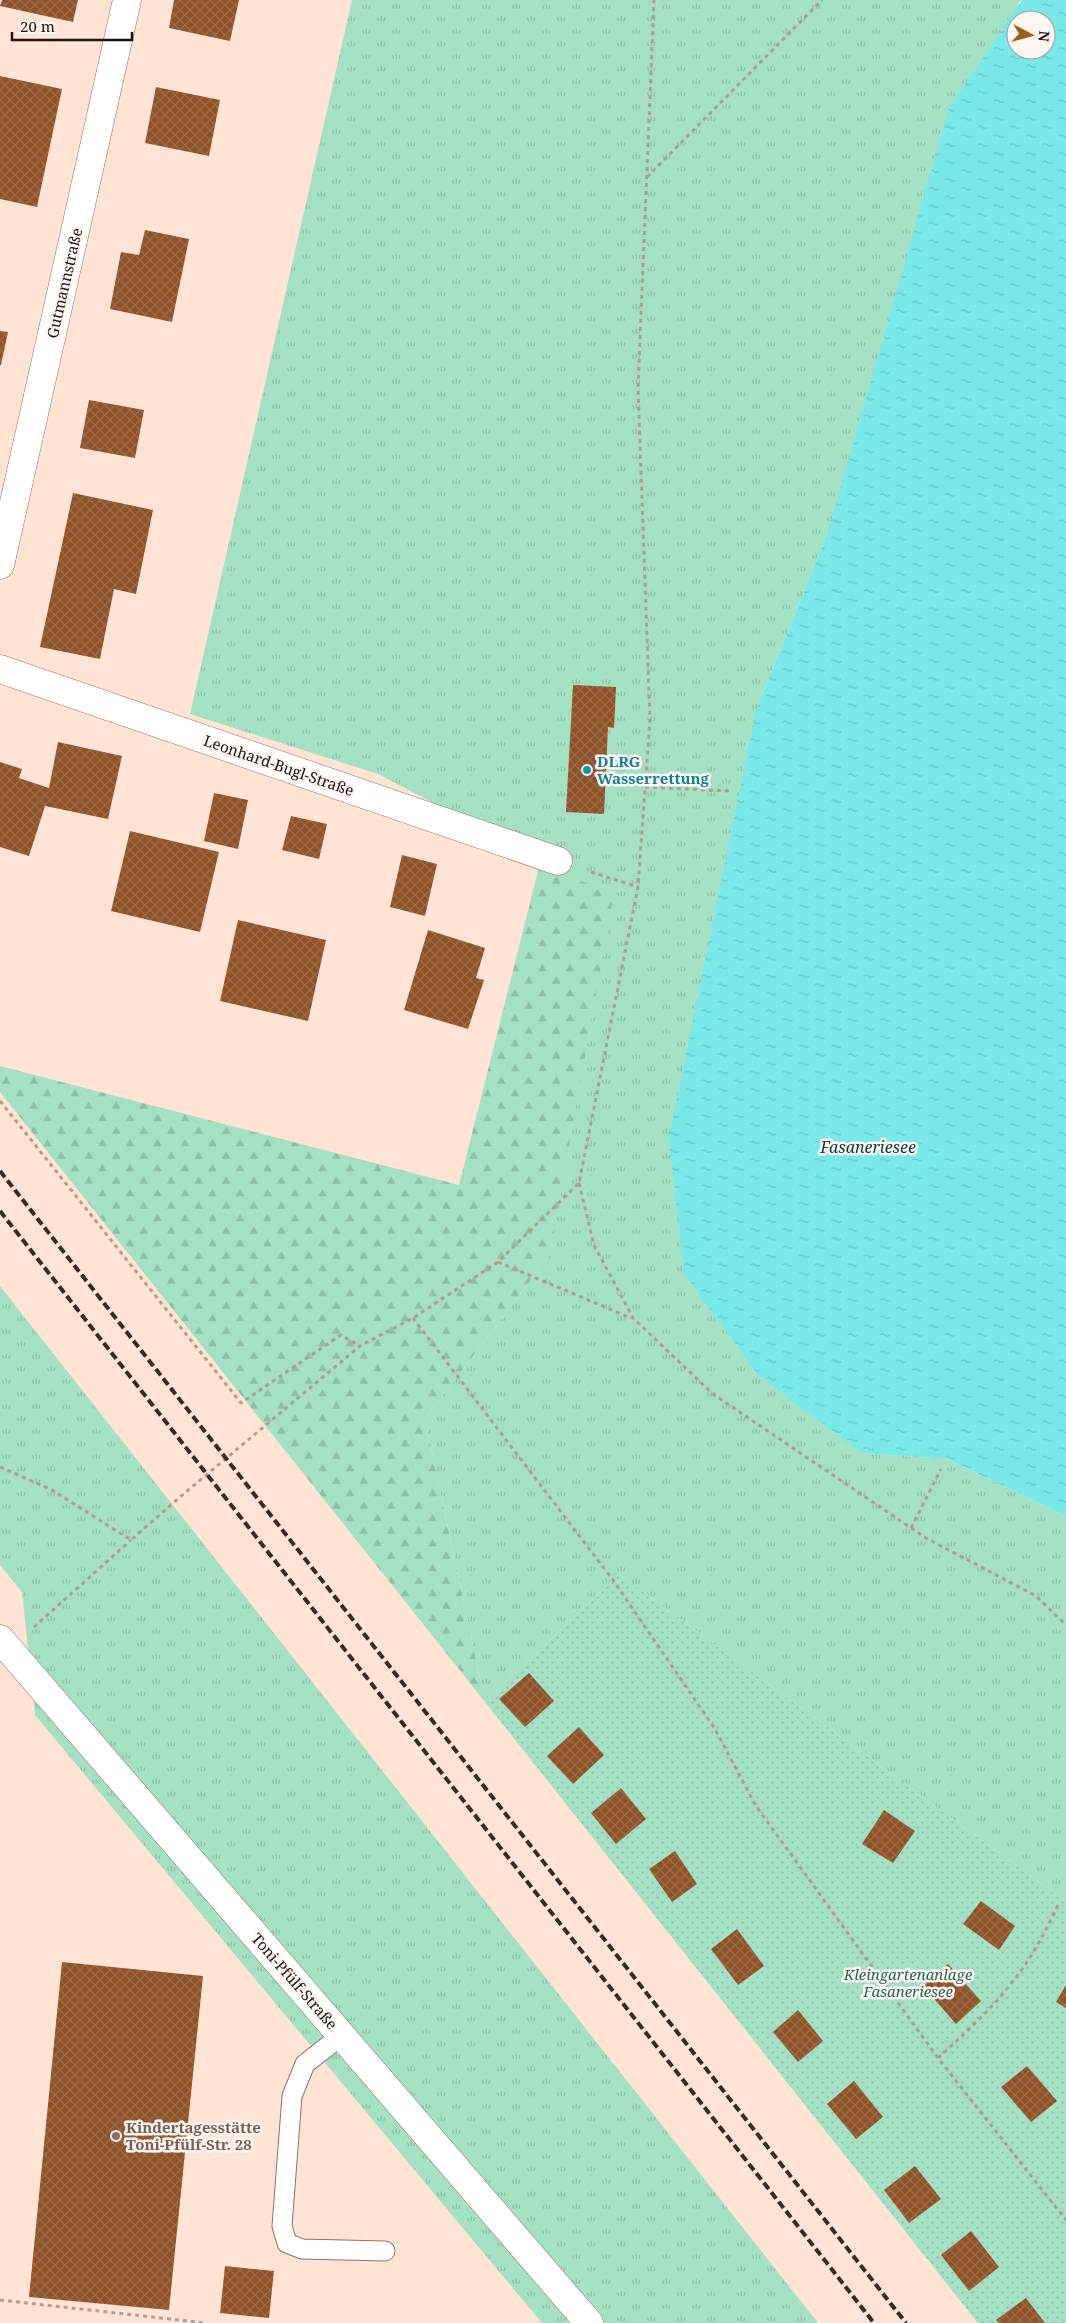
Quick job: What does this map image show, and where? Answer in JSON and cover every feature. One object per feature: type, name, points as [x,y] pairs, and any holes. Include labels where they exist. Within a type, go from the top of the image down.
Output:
[{"type":"street","name":"Gutmannstraße","points":[[0,565],[127,0]]},
{"type":"street","name":"Leonhard-Bugl-Straße","points":[[0,669],[558,861]]},
{"type":"street","name":"Toni-Pfülf-Straße","points":[[0,1639],[590,2323]]},
{"type":"lane","points":[[342,2036],[305,2064],[292,2096],[282,2226],[287,2243],[302,2249],[386,2251]]},
{"type":"path","points":[[654,0],[638,388],[650,720],[638,887],[579,1183],[594,1245],[633,1318],[713,1394],[911,1528],[1036,1596],[1066,1625]]},
{"type":"path","points":[[647,178],[822,0]]},
{"type":"path","points":[[645,788],[730,792]]},
{"type":"path","points":[[558,861],[638,887]]},
{"type":"path","points":[[0,1101],[241,1403],[341,1335],[360,1346]]},
{"type":"path","points":[[43,1620],[187,1491],[360,1346],[413,1318],[498,1262],[579,1183]]},
{"type":"path","points":[[498,1262],[633,1318]]},
{"type":"path","points":[[413,1318],[613,1580],[716,1729],[756,1806],[938,2058],[1066,2220]]},
{"type":"path","points":[[0,1466],[52,1490],[132,1540]]},
{"type":"path","points":[[911,1528],[941,1469]]},
{"type":"path","points":[[938,2058],[982,2017],[1014,1981],[1042,1939],[1058,1905]]},
{"type":"path","points":[[0,2300],[206,2323]]},
{"type":"green space","points":[[352,0],[1022,0],[1019,2],[1016,10],[1006,10],[1006,38],[827,535],[756,710],[862,1453],[947,1459],[1066,1516],[1066,1902],[619,1574],[485,1702],[425,1419],[550,1255],[541,859],[378,774],[190,714]]},
{"type":"green space","points":[[541,859],[613,898],[550,1255],[425,1419],[485,1702],[0,1092],[0,1066],[459,1185]]},
{"type":"green space","points":[[0,1286],[818,2323],[542,2323],[35,1715],[22,1592],[0,1565]]},
{"type":"green space","name":"Kleingartenanlage Fasaneriesee","points":[[619,1574],[1066,1902],[1066,2323],[978,2323],[485,1702]]},
{"type":"water","name":"Fasaneriesee","points":[[1022,0],[1066,0],[1066,1516],[947,1459],[862,1453],[758,1375],[684,1274],[669,1138],[756,710],[827,535],[949,108],[1006,24],[1006,60],[1056,60],[1056,10],[1015,10]]},
{"type":"building","points":[[2,0],[78,0],[73,22],[0,6]]},
{"type":"building","points":[[174,0],[239,0],[230,41],[169,28]]},
{"type":"building","points":[[0,76],[62,89],[37,207],[0,199]]},
{"type":"building","points":[[156,87],[220,100],[209,156],[145,143]]},
{"type":"building","points":[[145,230],[189,239],[172,322],[110,309],[121,252],[139,255]]},
{"type":"building","points":[[0,331],[8,332],[1,365],[0,365]]},
{"type":"building","points":[[89,400],[144,410],[135,458],[80,448]]},
{"type":"building","points":[[73,493],[153,510],[136,594],[114,589],[100,659],[40,647]]},
{"type":"building","name":"DLRG Wasserrettung","points":[[573,685],[616,687],[614,728],[608,727],[604,814],[566,812]]},
{"type":"building","points":[[58,742],[122,756],[108,819],[45,806],[29,856],[0,847],[0,762],[22,769],[19,778],[49,788]]},
{"type":"building","points":[[214,793],[248,800],[238,849],[204,841]]},
{"type":"building","points":[[291,816],[327,824],[319,859],[282,850]]},
{"type":"building","points":[[130,831],[219,852],[200,932],[111,911]]},
{"type":"building","points":[[402,855],[437,864],[425,916],[390,907]]},
{"type":"building","points":[[238,920],[326,940],[308,1021],[220,1001]]},
{"type":"building","points":[[428,930],[485,948],[476,978],[484,980],[468,1029],[404,1010]]},
{"type":"building","points":[[529,1673],[554,1701],[525,1727],[499,1699]]},
{"type":"building","points":[[579,1727],[604,1755],[573,1784],[547,1756]]},
{"type":"building","points":[[621,1788],[646,1819],[616,1844],[591,1813]]},
{"type":"building","points":[[884,1810],[915,1831],[893,1863],[862,1844]]},
{"type":"building","points":[[675,1851],[697,1884],[672,1902],[649,1869]]},
{"type":"building","points":[[981,1901],[1015,1926],[999,1950],[963,1924]]},
{"type":"building","points":[[737,1929],[764,1966],[738,1985],[711,1949]]},
{"type":"building","name":"Kindertagesstätte Toni-Pfülf-Str. 28","points":[[62,1962],[203,1976],[169,2310],[29,2297]]},
{"type":"building","points":[[948,1964],[981,2001],[956,2024],[923,1986]]},
{"type":"building","points":[[1066,1985],[1066,2008],[1056,2002]]},
{"type":"building","points":[[798,2010],[823,2041],[798,2062],[773,2032]]},
{"type":"building","points":[[1027,2066],[1057,2101],[1031,2122],[1001,2087]]},
{"type":"building","points":[[854,2081],[883,2117],[856,2139],[827,2104]]},
{"type":"building","points":[[915,2166],[941,2199],[909,2223],[884,2190]]},
{"type":"building","points":[[971,2231],[999,2267],[969,2291],[941,2255]]},
{"type":"building","points":[[225,2266],[274,2271],[269,2318],[220,2313]]},
{"type":"building","points":[[1026,2298],[1045,2323],[999,2323],[996,2320]]},
{"type":"railway","points":[[0,1171],[906,2323]]},
{"type":"railway","points":[[0,1211],[874,2323]]},
{"type":"place","name":"DLRG Wasserrettung","points":[[587,770]]},
{"type":"place","name":"Kindertagesstätte Toni-Pfülf-Str. 28","points":[[116,2136]]}]
